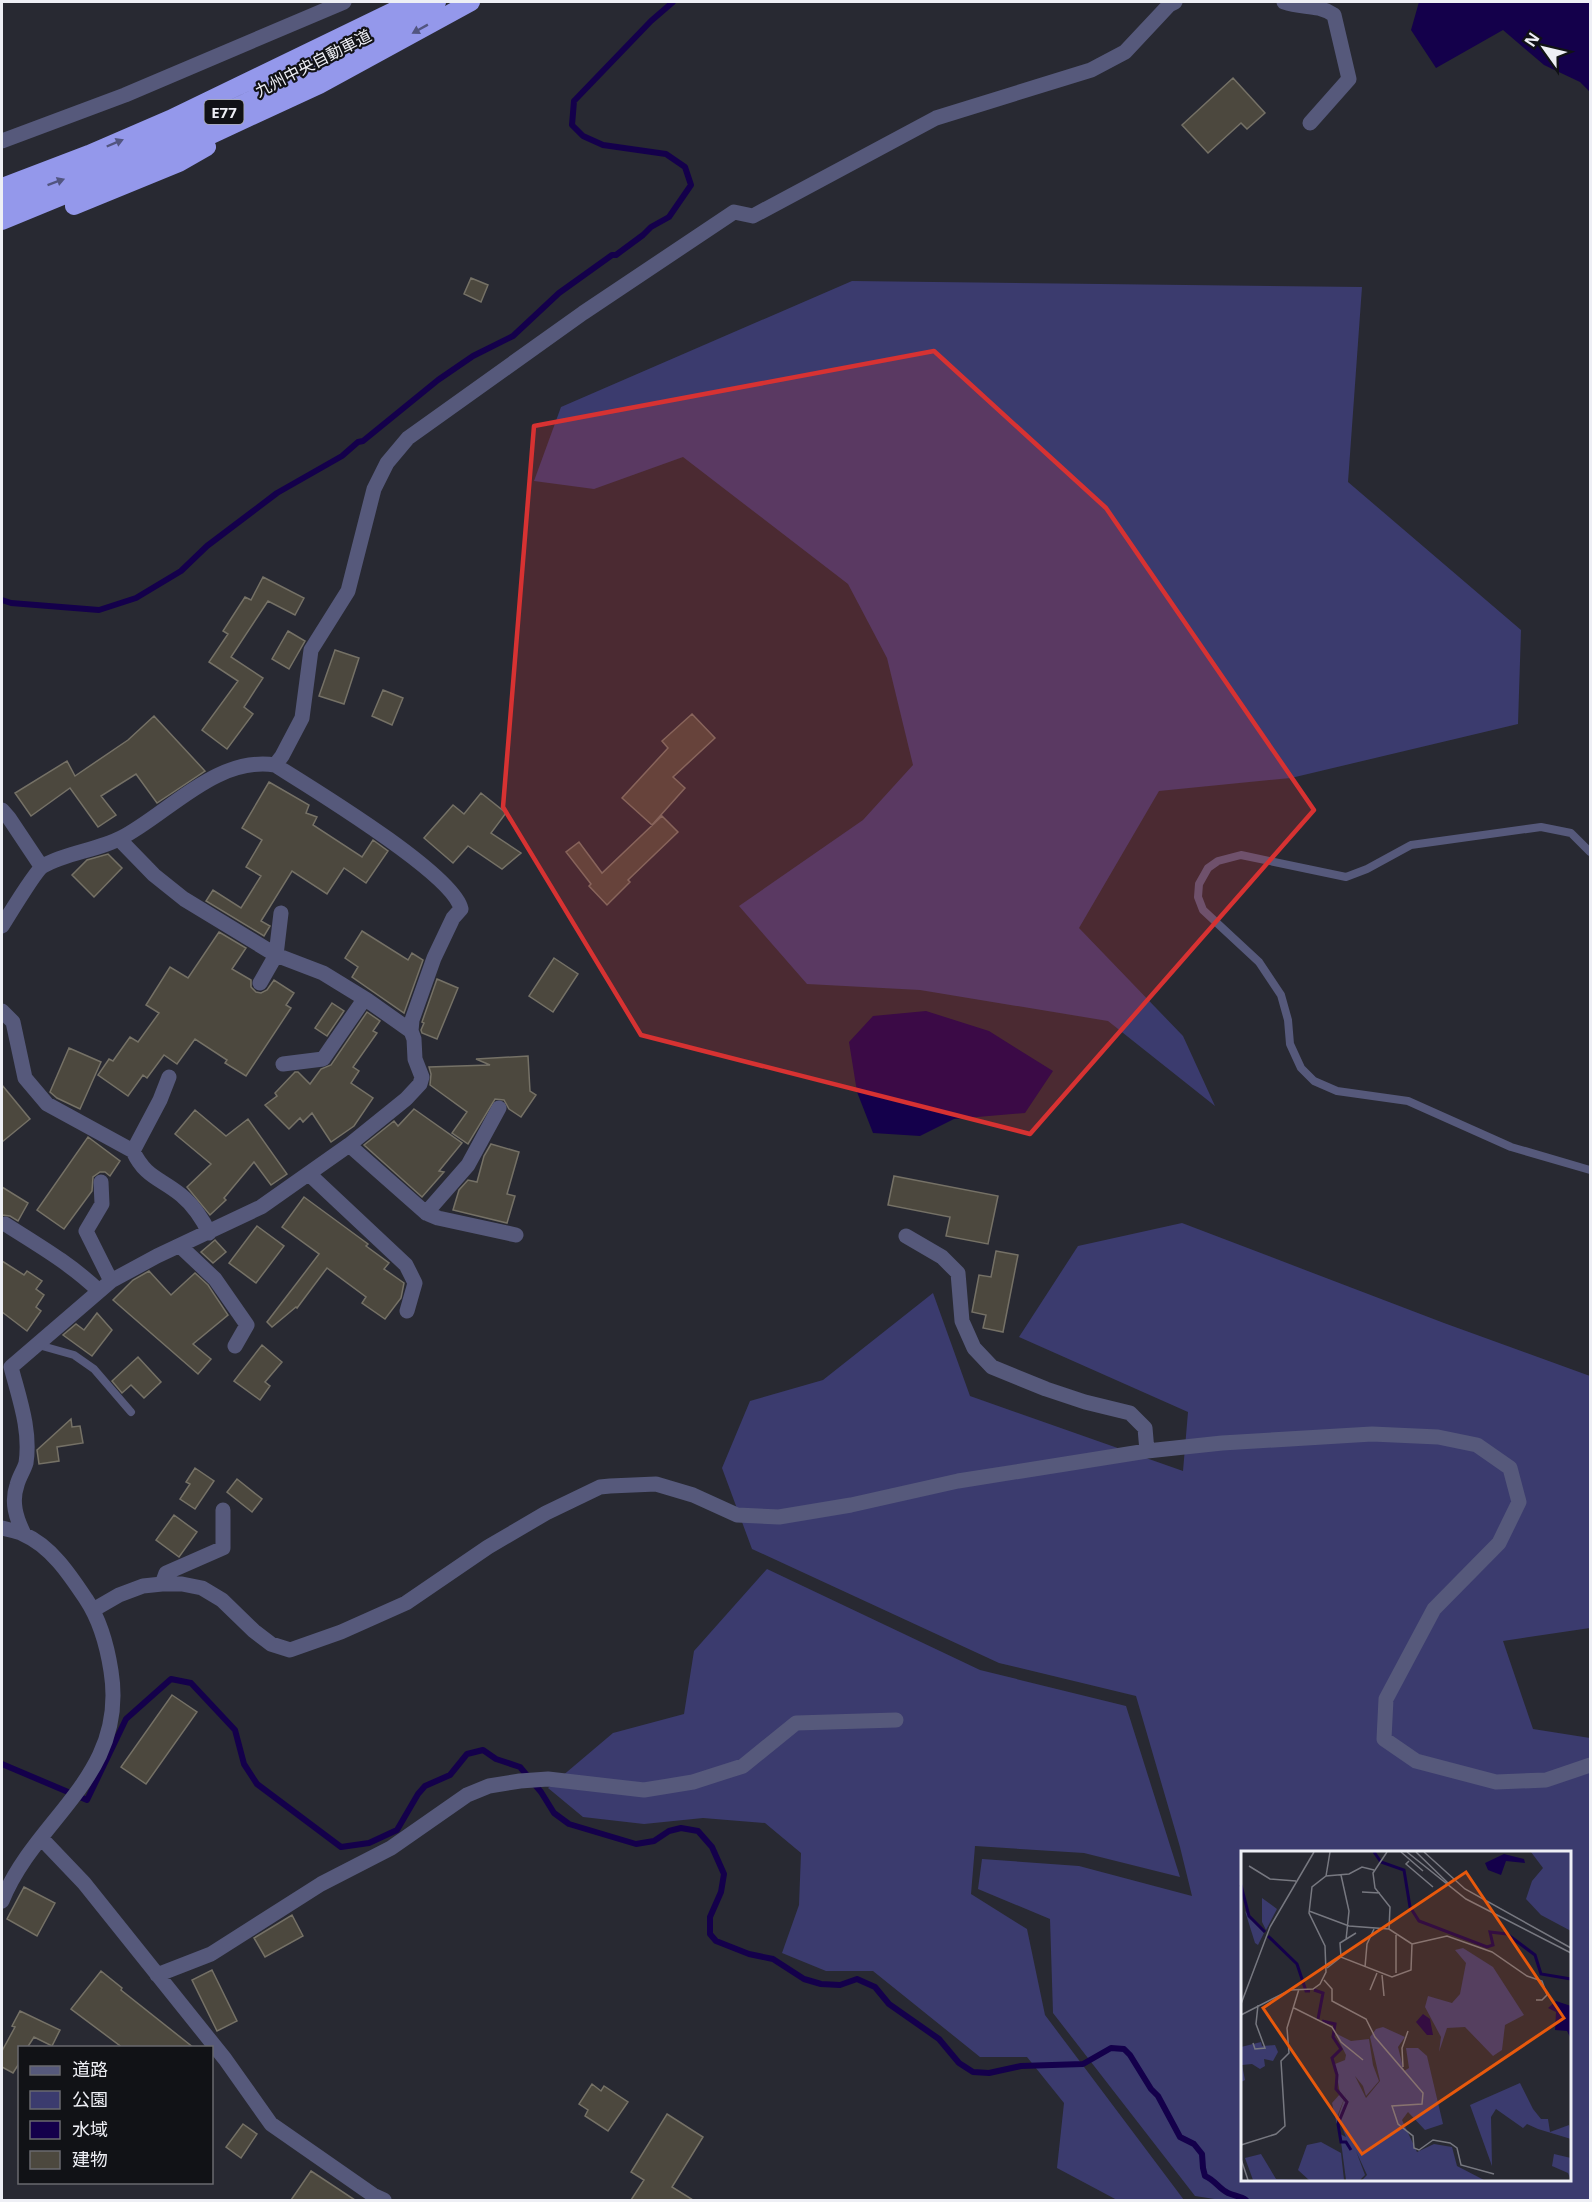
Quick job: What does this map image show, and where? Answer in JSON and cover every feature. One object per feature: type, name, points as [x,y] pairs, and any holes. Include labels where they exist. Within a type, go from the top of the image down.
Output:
[{"type":"highway","points":[[2,187],[89,154],[170,119],[412,2]]},
{"type":"highway","name":"九州中央自動車道","points":[[2,202],[82,173],[195,126],[299,75],[437,2]]},
{"type":"highway","name":"九州中央自動車道","points":[[2,221],[211,135],[319,85],[471,2]]},
{"type":"highway","points":[[2,234],[179,163],[319,85]]},
{"type":"street","points":[[2,141],[125,95],[344,2]]},
{"type":"street","points":[[275,765],[302,718],[311,650],[348,591],[374,489],[387,463],[408,438],[583,313],[734,212],[753,216],[936,118],[1091,70],[1125,52],[1168,5],[1175,2]]},
{"type":"street","points":[[1284,2],[1322,8],[1334,15],[1349,79],[1310,123]]},
{"type":"street","points":[[2,926],[41,866],[119,839],[154,818],[197,787],[225,771],[246,765],[275,765],[381,834],[451,889],[460,901],[461,909],[453,918],[434,958],[412,1020],[411,1031],[414,1039],[415,1059],[422,1077],[420,1084],[406,1099],[349,1145],[261,1207],[180,1246],[105,1286],[39,1342],[6,1366],[26,1424],[26,1464],[16,1486],[15,1505],[16,1517],[24,1534]]},
{"type":"street","points":[[2,810],[41,866]]},
{"type":"street","points":[[119,839],[154,875],[184,899],[276,955],[323,973],[411,1031]]},
{"type":"street","points":[[260,983],[276,955],[281,913]]},
{"type":"street","points":[[283,1064],[323,1059],[363,1001],[367,1000]]},
{"type":"street","points":[[2,1011],[14,1022],[25,1078],[47,1104],[133,1151],[137,1161],[148,1174],[181,1195],[195,1210],[209,1233]]},
{"type":"street","points":[[133,1151],[160,1100],[169,1077]]},
{"type":"street","points":[[426,1213],[468,1165],[499,1108]]},
{"type":"street","points":[[349,1145],[426,1213],[438,1218],[516,1235]]},
{"type":"street","points":[[309,1174],[406,1264],[415,1283],[407,1311]]},
{"type":"street","points":[[101,1182],[102,1204],[86,1231],[105,1286]]},
{"type":"street","points":[[5,1224],[86,1277],[105,1286]]},
{"type":"street","points":[[906,1236],[942,1257],[958,1273],[963,1321],[974,1348],[992,1367],[1085,1402],[1130,1413],[1145,1428],[1147,1452]]},
{"type":"street","points":[[180,1246],[215,1279],[247,1325],[236,1346]]},
{"type":"street","points":[[93,1610],[130,1590],[162,1584],[182,1584],[202,1588],[222,1600],[271,1644],[290,1650],[341,1632],[406,1603],[488,1547],[546,1513],[600,1487],[656,1485],[693,1495],[737,1515],[779,1517],[851,1505],[958,1481],[1147,1452],[1222,1443],[1372,1434],[1438,1437],[1476,1445],[1510,1468],[1519,1502],[1499,1543],[1434,1609],[1386,1699],[1384,1738],[1416,1761],[1496,1782],[1546,1780],[1590,1765]]},
{"type":"street","points":[[162,1584],[166,1574],[223,1548],[223,1510]]},
{"type":"street","points":[[2,1528],[24,1534],[47,1550],[63,1566],[93,1610],[103,1632],[114,1688],[113,1717],[108,1739],[96,1764],[42,1839],[23,1861],[2,1901]]},
{"type":"street","points":[[157,1975],[211,1954],[321,1884],[391,1848],[467,1795],[489,1786],[548,1779],[644,1790],[664,1787],[693,1782],[743,1766],[796,1723],[896,1720]]},
{"type":"street","points":[[42,1839],[84,1883],[225,2059],[272,2124],[373,2196],[384,2200]]},
{"type":"lane","points":[[1590,852],[1571,833],[1541,826],[1411,845],[1367,869],[1346,877],[1241,855],[1218,861],[1208,868],[1199,884],[1198,897],[1203,910],[1259,962],[1281,995],[1288,1020],[1290,1044],[1301,1068],[1314,1081],[1337,1091],[1408,1101],[1511,1148],[1590,1170]]},
{"type":"lane","points":[[39,1342],[42,1346],[74,1355],[94,1369],[130,1412]]},
{"type":"highlighted area","points":[[934,351],[1106,508],[1314,810],[1030,1134],[641,1035],[503,807],[534,426]]},
{"type":"green space","points":[[852,281],[1362,287],[1348,482],[1521,630],[1518,724],[1291,778],[1159,791],[1079,928],[1183,1036],[1215,1106],[1108,1021],[920,990],[807,984],[739,906],[863,820],[913,765],[887,658],[848,584],[683,457],[594,489],[534,481],[561,407]]},
{"type":"green space","points":[[1182,1223],[1590,1376],[1590,1628],[1503,1641],[1533,1729],[1590,1738],[1590,2200],[1221,2200],[1195,2196],[1053,2013],[1050,1919],[978,1889],[982,1859],[1079,1866],[1192,1896],[1136,1696],[999,1663],[752,1549],[722,1468],[750,1401],[823,1380],[933,1293],[970,1396],[1183,1471],[1188,1412],[1019,1337],[1078,1246]]},
{"type":"green space","points":[[767,1569],[980,1670],[1126,1706],[1180,1877],[1084,1853],[975,1846],[971,1894],[1027,1929],[1045,2015],[1184,2200],[1117,2200],[1057,2168],[1064,2103],[1027,2057],[980,2057],[873,1971],[826,1971],[782,1953],[799,1905],[801,1853],[765,1823],[703,1818],[644,1824],[583,1817],[548,1788],[613,1733],[684,1714],[694,1651]]},
{"type":"water","points":[[1419,2],[1590,2],[1590,92],[1580,82],[1544,65],[1503,30],[1436,68],[1411,30]]},
{"type":"water","points":[[926,1011],[989,1031],[1053,1071],[1025,1113],[954,1119],[920,1136],[873,1133],[857,1092],[849,1042],[873,1016]]},
{"type":"building","points":[[1233,78],[1265,113],[1247,129],[1241,123],[1208,153],[1182,125]]},
{"type":"building","points":[[471,278],[488,285],[481,302],[464,294]]},
{"type":"building","points":[[263,577],[304,598],[295,615],[268,601],[231,657],[263,678],[244,707],[253,714],[227,749],[202,730],[238,681],[209,662],[228,634],[223,631],[245,597],[251,600]]},
{"type":"building","points":[[288,631],[305,641],[289,669],[272,659]]},
{"type":"building","points":[[335,650],[359,658],[344,704],[319,696]]},
{"type":"building","points":[[383,690],[403,698],[392,725],[372,716]]},
{"type":"building","points":[[692,714],[715,738],[673,777],[685,788],[652,825],[622,798],[668,748],[662,741]]},
{"type":"building","points":[[154,716],[205,771],[157,803],[136,774],[101,796],[116,815],[98,827],[70,788],[31,816],[15,793],[67,761],[75,776],[128,740]]},
{"type":"building","points":[[269,782],[309,805],[306,813],[317,817],[313,825],[362,857],[373,840],[388,851],[366,883],[344,868],[327,894],[292,871],[261,921],[270,926],[264,936],[206,901],[213,890],[241,908],[261,876],[246,867],[262,840],[242,828]]},
{"type":"building","points":[[481,793],[506,813],[491,833],[521,853],[502,869],[468,846],[453,863],[424,838],[453,805],[464,814]]},
{"type":"building","points":[[662,816],[678,832],[628,880],[630,882],[607,905],[589,886],[591,884],[566,852],[579,842],[602,873]]},
{"type":"building","points":[[108,854],[122,868],[94,897],[72,875],[87,860]]},
{"type":"building","points":[[362,931],[408,960],[412,953],[423,960],[404,1013],[352,977],[358,967],[345,958]]},
{"type":"building","points":[[219,932],[246,948],[232,969],[251,980],[251,987],[256,992],[261,993],[267,990],[274,980],[294,993],[286,1005],[291,1008],[246,1076],[225,1063],[227,1060],[195,1039],[177,1064],[164,1055],[147,1078],[143,1075],[128,1096],[98,1075],[109,1059],[113,1061],[130,1037],[138,1042],[159,1013],[146,1005],[170,967],[188,978]]},
{"type":"building","points":[[554,958],[578,974],[553,1012],[529,996]]},
{"type":"building","points":[[437,979],[458,988],[437,1039],[422,1033],[421,1030]]},
{"type":"building","points":[[332,1003],[344,1011],[327,1036],[315,1028]]},
{"type":"building","points":[[367,1012],[380,1021],[373,1031],[377,1033],[353,1067],[359,1071],[351,1083],[373,1098],[354,1126],[331,1142],[312,1113],[303,1122],[300,1118],[289,1129],[265,1105],[277,1096],[275,1093],[295,1072],[298,1072],[310,1084],[321,1069],[331,1065]]},
{"type":"building","points":[[69,1048],[101,1062],[80,1109],[50,1092]]},
{"type":"building","points":[[528,1056],[530,1091],[536,1095],[521,1117],[509,1109],[504,1100],[495,1099],[468,1144],[452,1133],[467,1112],[430,1085],[429,1067],[490,1065],[476,1059]]},
{"type":"building","points":[[2,1085],[30,1119],[2,1142]]},
{"type":"building","points":[[414,1109],[462,1143],[439,1171],[444,1172],[422,1197],[364,1145],[394,1121],[398,1126]]},
{"type":"building","points":[[195,1110],[226,1136],[248,1119],[287,1174],[271,1185],[254,1162],[224,1198],[226,1200],[210,1215],[187,1187],[211,1164],[175,1134]]},
{"type":"building","points":[[88,1137],[120,1161],[110,1176],[105,1172],[100,1172],[93,1177],[92,1191],[64,1229],[37,1210]]},
{"type":"building","points":[[491,1144],[519,1152],[507,1194],[515,1196],[507,1223],[453,1210],[459,1190],[468,1180],[477,1182],[484,1156]]},
{"type":"building","points":[[894,1176],[998,1196],[988,1244],[946,1236],[950,1217],[888,1205]]},
{"type":"building","points":[[2,1187],[28,1203],[18,1221],[10,1216],[2,1215]]},
{"type":"building","points":[[304,1197],[368,1244],[366,1246],[389,1263],[384,1269],[404,1283],[401,1298],[385,1319],[362,1303],[366,1297],[327,1268],[297,1308],[272,1327],[267,1322],[319,1254],[282,1227]]},
{"type":"building","points":[[257,1226],[284,1246],[256,1283],[229,1263]]},
{"type":"building","points":[[215,1240],[226,1252],[213,1263],[201,1252]]},
{"type":"building","points":[[996,1251],[1018,1255],[1003,1332],[983,1328],[986,1315],[972,1312],[979,1275],[991,1277]]},
{"type":"building","points":[[2,1261],[24,1275],[27,1271],[42,1281],[36,1289],[44,1295],[36,1307],[41,1311],[27,1331],[2,1312]]},
{"type":"building","points":[[149,1271],[171,1295],[195,1273],[208,1285],[228,1315],[193,1344],[211,1359],[198,1374],[113,1300],[133,1280]]},
{"type":"building","points":[[97,1313],[112,1330],[92,1356],[63,1335],[76,1324],[84,1330]]},
{"type":"building","points":[[262,1345],[282,1362],[265,1382],[270,1386],[260,1400],[234,1381]]},
{"type":"building","points":[[138,1357],[161,1382],[144,1398],[131,1385],[122,1393],[112,1381]]},
{"type":"building","points":[[71,1419],[72,1427],[80,1426],[83,1443],[57,1447],[59,1461],[39,1464],[37,1450]]},
{"type":"building","points":[[195,1468],[214,1481],[195,1509],[180,1499],[190,1484],[186,1482]]},
{"type":"building","points":[[237,1479],[262,1499],[252,1512],[227,1492]]},
{"type":"building","points":[[174,1515],[197,1532],[179,1557],[156,1540]]},
{"type":"building","points":[[172,1695],[197,1712],[146,1784],[121,1767]]},
{"type":"building","points":[[24,1887],[55,1903],[37,1936],[7,1919]]},
{"type":"building","points":[[292,1915],[303,1936],[265,1957],[254,1938]]},
{"type":"building","points":[[212,1970],[237,2021],[217,2031],[192,1980]]},
{"type":"building","points":[[101,1971],[122,1988],[121,1990],[191,2046],[120,2046],[71,2009]]},
{"type":"building","points":[[20,2011],[60,2030],[52,2046],[34,2037],[28,2046],[18,2046],[18,2065],[13,2073],[2,2067],[2,2051],[15,2027],[12,2026]]},
{"type":"building","points":[[592,2084],[601,2091],[604,2086],[628,2102],[608,2131],[585,2116],[588,2110],[579,2104]]},
{"type":"building","points":[[667,2114],[703,2137],[672,2187],[693,2200],[631,2200],[644,2180],[631,2172]]},
{"type":"building","points":[[243,2124],[257,2134],[241,2158],[226,2147]]},
{"type":"building","points":[[311,2171],[355,2200],[291,2200]]},
{"type":"waterway","points":[[2,600],[11,603],[99,610],[136,598],[181,571],[207,546],[277,493],[342,456],[358,442],[363,441],[438,380],[473,356],[513,336],[559,293],[612,255],[616,255],[651,227],[669,217],[691,185],[685,167],[666,154],[603,145],[583,136],[572,125],[574,101],[651,21],[673,2]]},
{"type":"waterway","points":[[2,1764],[87,1800],[126,1719],[171,1679],[191,1683],[235,1730],[244,1764],[257,1784],[341,1847],[369,1843],[397,1830],[425,1786],[450,1775],[467,1754],[483,1750],[496,1759],[520,1767],[541,1792],[554,1813],[569,1824],[636,1844],[654,1841],[669,1831],[681,1828],[698,1831],[712,1847],[724,1874],[721,1892],[710,1917],[710,1934],[716,1941],[749,1954],[773,1959],[804,1979],[821,1984],[840,1985],[857,1979],[875,1987],[889,2004],[939,2039],[959,2063],[973,2072],[989,2073],[1021,2066],[1083,2064],[1111,2048],[1124,2049],[1158,2096],[1180,2137],[1194,2144],[1202,2154],[1205,2176],[1225,2191],[1246,2200]]}]
